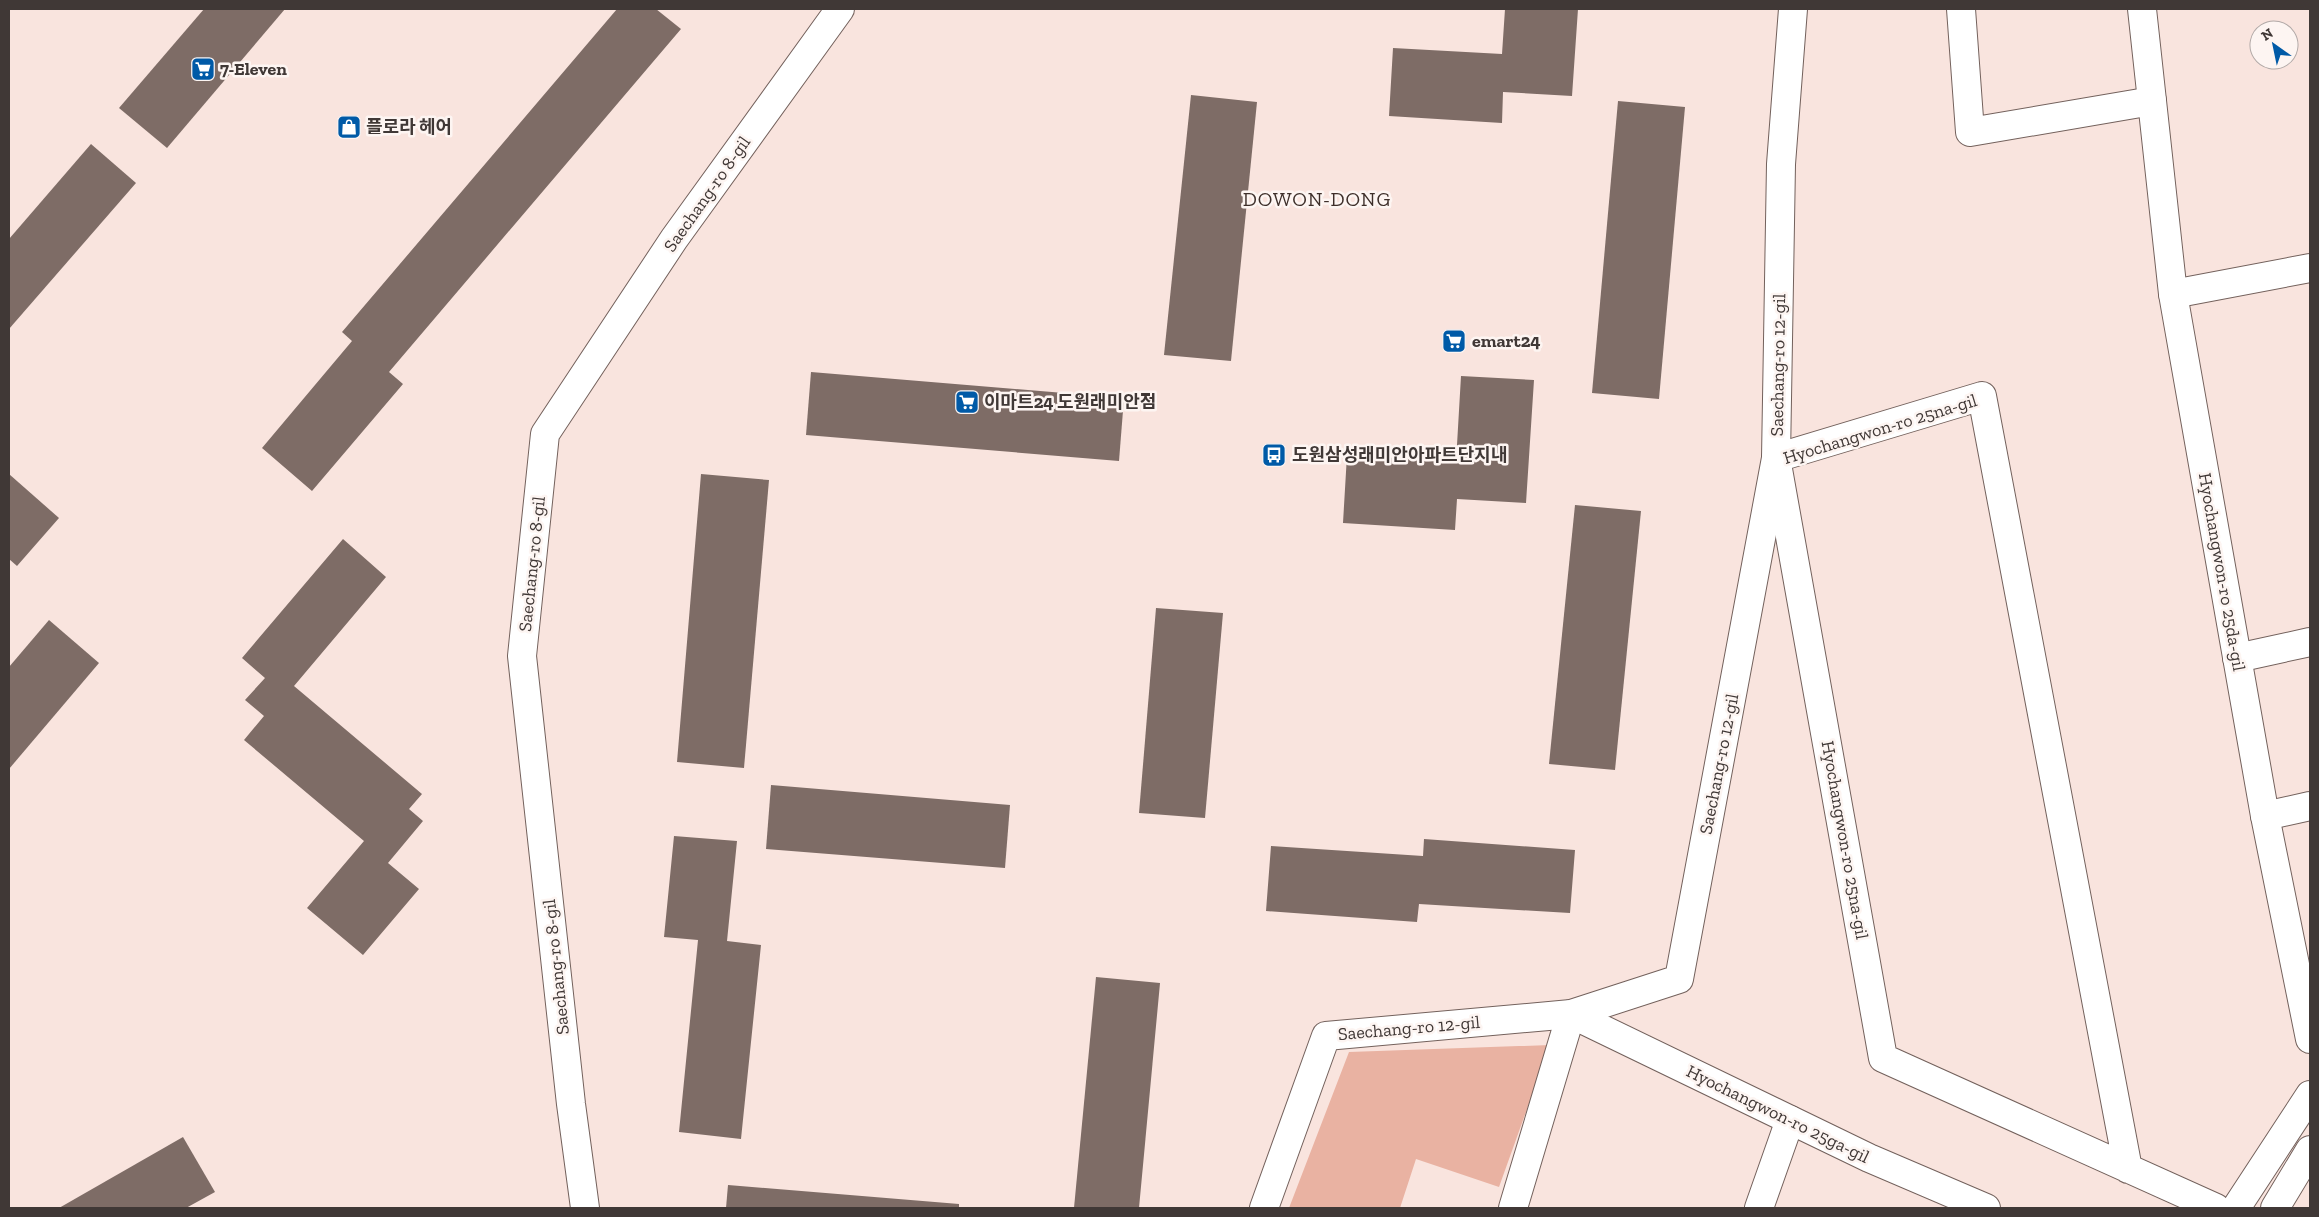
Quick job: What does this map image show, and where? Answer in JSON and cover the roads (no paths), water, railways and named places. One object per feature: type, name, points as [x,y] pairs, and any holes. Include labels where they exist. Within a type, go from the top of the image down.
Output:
[{"type":"street","name":"Saechang-ro 8-gil","points":[[586,1204],[571,1104],[522,656],[545,434],[674,239],[840,9]]},
{"type":"street","name":"Saechang-ro 12-gil","points":[[1264,1208],[1326,1036],[1571,1014],[1679,979],[1776,458],[1781,164],[1794,9]]},
{"type":"street","points":[[1961,9],[1970,132],[2152,101]]},
{"type":"street","name":"Hyochangwon-ro 25da-gil","points":[[2142,9],[2173,294],[2266,816],[2310,1040]]},
{"type":"street","points":[[2173,294],[2310,268]]},
{"type":"street","name":"Hyochangwon-ro 25na-gil","points":[[2128,1168],[1982,396],[1776,458],[1883,1058],[2216,1208]]},
{"type":"street","points":[[2237,658],[2310,642]]},
{"type":"street","points":[[2266,816],[2310,806]]},
{"type":"street","points":[[1513,1208],[1571,1014]]},
{"type":"street","name":"Hyochangwon-ro 25ga-gil","points":[[1571,1014],[1869,1158],[1983,1208]]},
{"type":"street","points":[[2236,1208],[2310,1094]]},
{"type":"street","points":[[1759,1208],[1790,1120]]},
{"type":"street","points":[[2275,1208],[2310,1150]]},
{"type":"place","name":"7-Eleven","points":[[203,69]]},
{"type":"place","name":"플로라 헤어","points":[[349,127]]},
{"type":"place","name":"emart24","points":[[1454,341]]},
{"type":"place","name":"이마트24 도원래미안점","points":[[967,402]]},
{"type":"place","name":"도원삼성래미안아파트단지내","points":[[1274,455]]},
{"type":"district","name":"DOWON-DONG","points":[[1317,199]]}]
